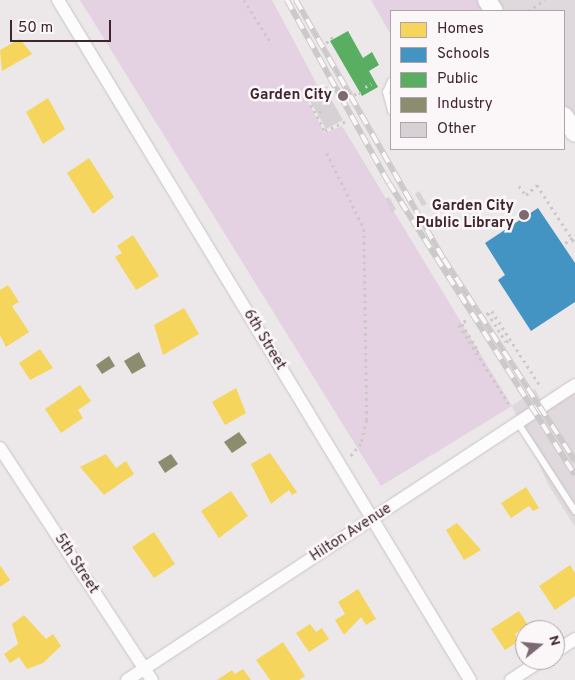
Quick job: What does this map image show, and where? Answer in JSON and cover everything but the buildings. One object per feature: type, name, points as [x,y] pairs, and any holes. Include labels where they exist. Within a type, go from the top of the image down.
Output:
[{"type":"street","name":"6th Street","points":[[58,0],[470,680]]},
{"type":"street","points":[[565,118],[575,133]]},
{"type":"street","name":"Hilton Avenue","points":[[127,680],[575,385]]},
{"type":"street","name":"5th Street","points":[[0,448],[152,680]]},
{"type":"street","points":[[511,680],[526,670]]},
{"type":"lane","points":[[390,83],[386,92],[390,107]]},
{"type":"lane","points":[[518,422],[575,510]]},
{"type":"path","points":[[244,0],[272,44]]},
{"type":"path","points":[[530,10],[545,0]]},
{"type":"path","points":[[326,43],[334,36]]},
{"type":"path","points":[[365,87],[371,84]]},
{"type":"path","points":[[328,88],[308,100],[319,113],[325,131],[346,121]]},
{"type":"path","points":[[354,95],[363,97]]},
{"type":"path","points":[[327,153],[364,224],[368,300],[365,432],[341,468]]},
{"type":"path","points":[[519,186],[526,195],[537,185],[574,241],[564,243]]},
{"type":"path","points":[[570,234],[575,231]]},
{"type":"path","points":[[487,313],[492,311],[539,384]]},
{"type":"path","points":[[466,320],[458,326],[508,404]]},
{"type":"shaded area","points":[[80,0],[272,0],[320,90],[306,98],[325,133],[342,126],[512,406],[381,486]]},
{"type":"shaded area","points":[[371,0],[488,0],[495,10],[390,10],[390,33]]},
{"type":"shaded area","points":[[488,0],[575,0],[575,132],[565,117],[565,10],[495,10]]},
{"type":"shaded area","points":[[575,387],[575,527],[549,486],[512,406],[535,389],[545,407]]},
{"type":"railway","points":[[287,0],[389,183],[575,475]]},
{"type":"railway","points":[[296,0],[444,259],[575,461]]},
{"type":"place","name":"Garden City","points":[[343,96]]},
{"type":"place","name":"Garden City Public Library","points":[[524,215]]}]
